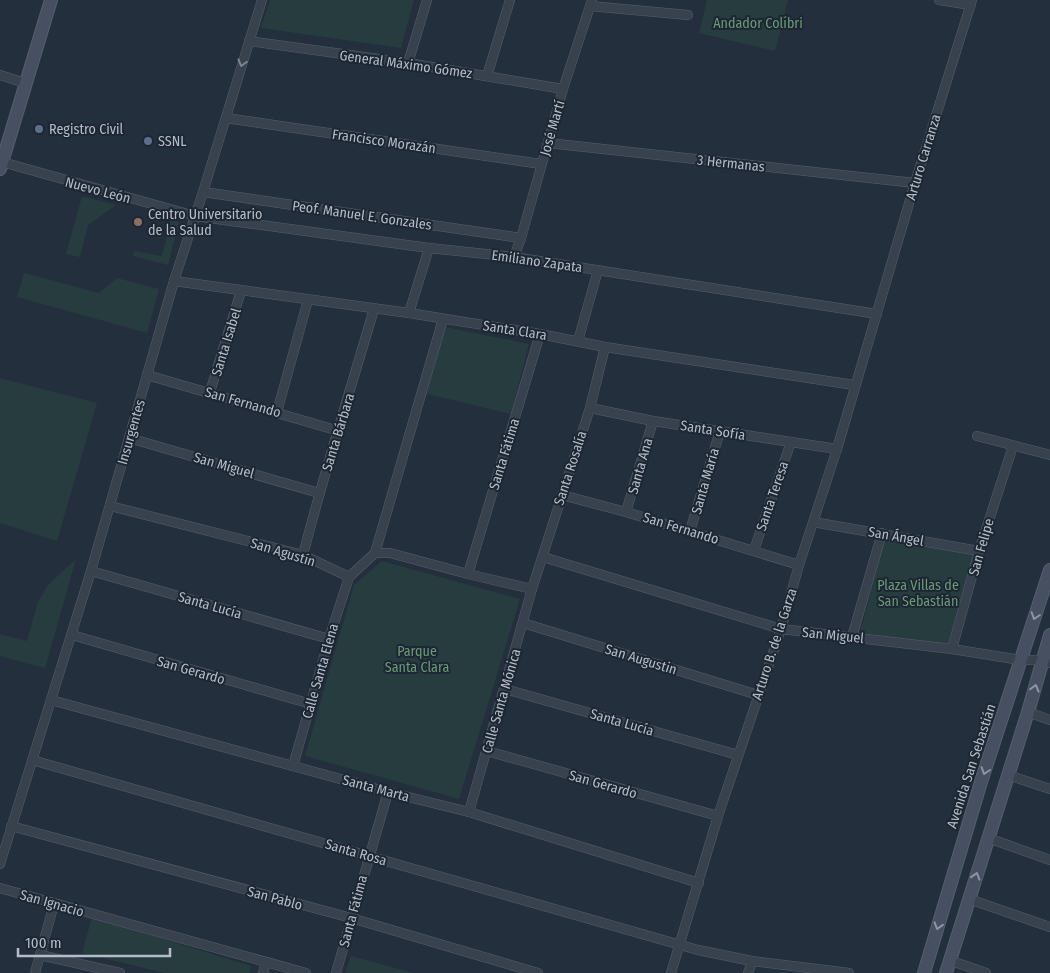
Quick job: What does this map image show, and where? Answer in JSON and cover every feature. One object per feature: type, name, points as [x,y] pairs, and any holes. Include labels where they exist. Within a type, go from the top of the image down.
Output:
[{"type":"main road","points":[[1,165],[50,0]]},
{"type":"main road","name":"Avenida San Sebastián","points":[[924,973],[981,782],[1050,570]]},
{"type":"main road","points":[[946,973],[1028,712],[1046,661],[1050,635]]},
{"type":"street","name":"Insurgentes","points":[[0,864],[72,635],[174,281],[262,0]]},
{"type":"street","points":[[408,63],[427,0]]},
{"type":"street","points":[[487,76],[510,0]]},
{"type":"street","points":[[939,0],[971,2]]},
{"type":"street","name":"Arturo Carranza","points":[[877,314],[971,2]]},
{"type":"street","points":[[591,3],[688,15]]},
{"type":"street","name":"José Martí","points":[[514,257],[563,89],[591,3]]},
{"type":"street","name":"General Máximo Gómez","points":[[249,41],[408,63],[563,89]]},
{"type":"street","points":[[0,75],[25,82]]},
{"type":"street","name":"Francisco Morazán","points":[[226,118],[541,164]]},
{"type":"street","name":"3 Hermanas","points":[[548,143],[915,183]]},
{"type":"street","name":"Nuevo León","points":[[1,165],[195,216]]},
{"type":"street","name":"Peof. Manuel E. Gonzales","points":[[203,192],[521,238]]},
{"type":"street","name":"Emiliano Zapata","points":[[195,216],[429,248],[514,257],[877,314]]},
{"type":"street","points":[[409,313],[429,248]]},
{"type":"street","points":[[578,341],[598,270]]},
{"type":"street","name":"Santa Clara","points":[[174,281],[409,313],[540,334],[605,347],[854,385]]},
{"type":"street","name":"Santa Isabel","points":[[210,392],[242,291]]},
{"type":"street","points":[[277,412],[308,300]]},
{"type":"street","name":"Santa Bárbara","points":[[303,555],[319,492],[339,431],[374,309]]},
{"type":"street","name":"Arturo B. de la Garza","points":[[671,973],[718,816],[781,629],[877,314]]},
{"type":"street","points":[[349,577],[375,553],[443,319]]},
{"type":"street","name":"Santa Fátima","points":[[468,574],[540,334]]},
{"type":"street","name":"Santa Rosalía","points":[[532,589],[544,557],[590,408],[605,347]]},
{"type":"street","name":"San Fernando","points":[[148,375],[339,431]]},
{"type":"street","name":"Santa Sofía","points":[[590,408],[653,421],[837,448]]},
{"type":"street","name":"Santa Ana","points":[[626,512],[653,421]]},
{"type":"street","name":"Santa María","points":[[690,531],[720,431]]},
{"type":"street","points":[[977,436],[1050,456]]},
{"type":"street","name":"San Miguel","points":[[129,438],[319,492]]},
{"type":"street","name":"Santa Teresa","points":[[754,550],[791,442]]},
{"type":"street","name":"San Felipe","points":[[952,649],[979,551],[1012,446]]},
{"type":"street","name":"San Fernando","points":[[562,495],[626,512],[799,565]]},
{"type":"street","name":"San Agustín","points":[[110,506],[303,555],[349,577]]},
{"type":"street","name":"San Ángel","points":[[813,522],[979,551]]},
{"type":"street","points":[[852,636],[882,533]]},
{"type":"street","points":[[375,553],[390,553],[532,589]]},
{"type":"street","name":"San Miguel","points":[[544,557],[781,629],[852,636],[1020,660],[1046,661]]},
{"type":"street","name":"Santa Lucía","points":[[91,571],[329,639]]},
{"type":"street","name":"Calle Santa Elena","points":[[293,766],[329,639],[349,577]]},
{"type":"street","name":"Calle Santa Mónica","points":[[468,812],[532,589]]},
{"type":"street","name":"San Augustin","points":[[523,623],[758,694]]},
{"type":"street","name":"San Gerardo","points":[[72,635],[311,704]]},
{"type":"street","name":"Santa Lucía","points":[[505,688],[738,755]]},
{"type":"street","name":"Santa Marta","points":[[51,700],[468,812],[699,883]]},
{"type":"street","points":[[1028,712],[1050,720]]},
{"type":"street","name":"San Gerardo","points":[[487,751],[718,816]]},
{"type":"street","name":"Santa Rosa","points":[[32,760],[679,945],[752,961],[848,973]]},
{"type":"street","points":[[1008,775],[1050,789]]},
{"type":"street","name":"Santa Fátima","points":[[336,973],[368,856],[388,792]]},
{"type":"street","name":"San Pablo","points":[[11,826],[351,918],[538,973]]},
{"type":"street","points":[[988,838],[1050,860]]},
{"type":"street","name":"San Ignacio","points":[[0,888],[306,973]]},
{"type":"street","points":[[969,899],[1050,927]]},
{"type":"street","points":[[35,973],[54,904]]},
{"type":"street","points":[[40,955],[120,973]]},
{"type":"street","points":[[950,960],[986,973]]},
{"type":"street","points":[[748,973],[752,961]]},
{"type":"street","points":[[263,973],[266,962]]},
{"type":"green space","points":[[270,0],[414,0],[401,48],[261,28]]},
{"type":"green space","name":"Andador Colíbri","points":[[707,0],[788,0],[775,51],[699,33]]},
{"type":"green space","points":[[82,196],[116,205],[88,225],[80,257],[66,254]]},
{"type":"green space","points":[[171,220],[179,222],[168,265],[133,256],[134,251],[162,256]]},
{"type":"green space","points":[[24,273],[99,293],[117,278],[159,289],[147,333],[17,297]]},
{"type":"green space","points":[[445,327],[529,344],[511,414],[427,394]]},
{"type":"green space","points":[[0,378],[97,403],[57,541],[0,523]]},
{"type":"green space","name":"Plaza Villas de San Sebastián","points":[[884,539],[976,555],[950,647],[860,634]]},
{"type":"green space","points":[[76,559],[45,668],[0,656],[0,634],[27,641],[38,602],[48,585]]},
{"type":"green space","name":"Parque Santa Clara","points":[[382,561],[520,599],[459,799],[305,756],[354,585]]},
{"type":"green space","points":[[92,917],[251,966],[249,973],[165,973],[82,953]]},
{"type":"green space","points":[[351,956],[414,973],[345,973]]},
{"type":"place","name":"Registro Civil","points":[[39,129]]},
{"type":"place","name":"SSNL","points":[[148,141]]},
{"type":"place","name":"Centro Universitario de la Salud","points":[[138,222]]}]
